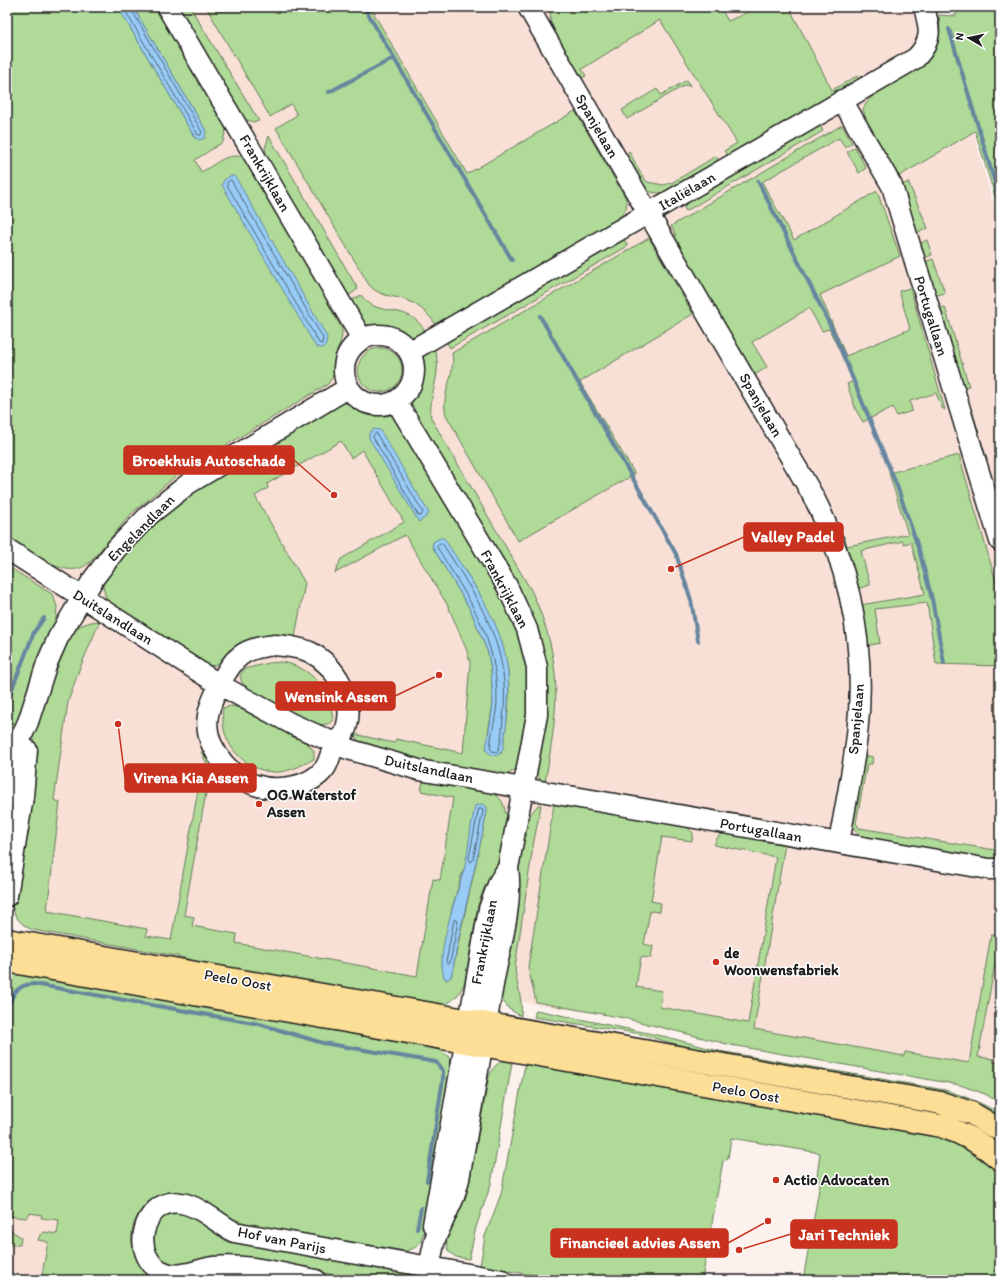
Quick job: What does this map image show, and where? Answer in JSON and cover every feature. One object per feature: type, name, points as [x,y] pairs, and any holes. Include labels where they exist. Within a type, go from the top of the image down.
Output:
[{"type":"main road","name":"Peelo Oost","points":[[7,940],[941,1103],[971,1113],[1000,1130]]},
{"type":"main road","name":"Peelo Oost","points":[[7,961],[941,1126],[956,1131],[979,1143],[1000,1159]]},
{"type":"street","name":"Frankrijklaan","points":[[167,7],[362,339]]},
{"type":"street","name":"Spanjelaan","points":[[528,7],[819,507],[846,574],[858,637],[860,687],[857,736],[839,843]]},
{"type":"street","name":"Italiëlaan","points":[[409,352],[918,56],[924,48],[929,36],[929,26],[924,7]]},
{"type":"street","name":"Portugallaan","points":[[842,100],[892,186],[1000,541]]},
{"type":"street","points":[[375,336],[388,336],[397,340],[409,352],[414,370],[413,379],[407,392],[396,401],[388,405],[370,404],[361,401],[348,388],[344,377],[344,366],[347,355],[353,346],[362,339],[375,336]]},
{"type":"street","name":"Engelandlaan","points":[[7,797],[18,744],[28,722],[47,664],[58,638],[82,596],[116,549],[167,500],[188,484],[348,388]]},
{"type":"street","name":"Frankrijklaan","points":[[396,401],[507,586],[527,629],[537,667],[537,715],[508,868],[510,883],[507,910],[479,1022]]},
{"type":"street","name":"Duitslandlaan","points":[[7,549],[220,685],[292,724],[365,755],[419,770],[522,788]]},
{"type":"street","points":[[274,645],[293,646],[310,652],[329,667],[337,676],[345,692],[349,716],[347,727],[322,772],[301,784],[273,788],[246,782],[223,763],[209,738],[207,715],[213,697],[220,685],[234,661],[249,650],[274,645]]},
{"type":"street","name":"Engelandlaan","points":[[7,896],[23,796],[28,722]]},
{"type":"street","name":"Portugallaan","points":[[522,788],[988,869],[1000,869]]},
{"type":"street","points":[[429,1267],[434,1239],[447,1214],[459,1180],[474,1044],[479,1022]]},
{"type":"street","name":"Hof van Parijs","points":[[316,1280],[233,1266],[210,1268],[186,1274],[175,1275],[166,1273],[151,1263],[146,1256],[142,1240],[144,1229],[153,1213],[169,1204],[179,1202],[197,1208],[234,1232],[502,1280]]},
{"type":"shaded area","points":[[7,7],[924,7],[954,64],[1000,228],[1000,1075],[23,926],[9,905],[7,877]]},
{"type":"shaded area","points":[[7,1199],[62,1209],[50,1280],[7,1280]]},
{"type":"green space","points":[[7,7],[118,7],[195,138],[206,131],[133,7],[159,7],[227,125],[223,142],[195,160],[201,172],[228,157],[239,156],[246,158],[335,305],[331,309],[342,329],[342,336],[336,357],[333,376],[328,384],[177,475],[131,514],[91,561],[87,565],[78,569],[68,569],[53,565],[51,569],[7,538]]},
{"type":"green space","points":[[176,7],[190,7],[259,121],[253,122],[241,118]]},
{"type":"green space","points":[[206,7],[370,7],[467,174],[575,111],[625,197],[627,205],[625,211],[614,221],[616,225],[439,329],[433,320],[414,303],[378,292],[369,285],[276,128],[297,115],[291,104],[270,117]]},
{"type":"green space","points":[[551,7],[720,7],[728,21],[759,7],[789,7],[832,90],[857,76],[862,83],[732,156],[728,155],[724,151],[737,143],[660,20],[582,69],[586,76],[580,79],[551,32],[554,29],[550,20]]},
{"type":"green space","points":[[944,7],[1000,7],[1000,213],[975,131],[896,178],[865,126],[868,124],[863,110],[869,100],[883,89],[917,69],[926,62],[933,53],[938,43],[940,31],[939,15],[956,16],[956,9]]},
{"type":"green space","points":[[687,80],[690,86],[685,85],[627,119],[622,110],[657,89],[661,95]]},
{"type":"green space","points":[[818,121],[823,131],[686,211],[681,202]]},
{"type":"green space","points":[[842,125],[852,143],[845,147],[839,138],[762,182],[794,240],[877,191],[900,256],[820,295],[846,356],[910,329],[899,291],[910,288],[945,410],[942,408],[936,393],[910,401],[912,411],[896,416],[893,407],[863,422],[856,410],[847,384],[854,381],[829,329],[822,331],[809,308],[752,342],[767,367],[753,376],[672,238],[676,236],[671,226]]},
{"type":"green space","points":[[269,136],[358,289],[347,297],[267,159],[265,148]]},
{"type":"green space","points":[[855,147],[866,168],[859,173],[847,152]]},
{"type":"green space","points":[[629,151],[647,182],[664,185],[673,182],[716,156],[718,160],[716,165],[690,182],[669,191],[659,193],[650,192],[639,183],[625,157]]},
{"type":"green space","points":[[908,182],[928,228],[914,234],[899,187]]},
{"type":"green space","points":[[622,236],[628,246],[450,348],[445,339]]},
{"type":"green space","points":[[649,238],[693,314],[580,382],[635,474],[518,541],[446,415],[445,400],[452,369],[452,353]]},
{"type":"green space","points":[[927,240],[932,255],[922,259],[917,245]]},
{"type":"green space","points":[[933,259],[945,293],[933,296],[923,263]]},
{"type":"green space","points":[[361,295],[366,301],[378,308],[403,313],[410,316],[418,322],[428,334],[408,337],[365,324],[359,319],[348,302]]},
{"type":"green space","points":[[945,307],[969,386],[964,387],[938,309]]},
{"type":"green space","points":[[433,346],[436,355],[437,373],[432,400],[431,418],[532,592],[543,618],[550,642],[556,687],[553,732],[545,783],[539,778],[534,768],[541,662],[412,407],[411,401],[418,383],[422,358],[426,351]]},
{"type":"green space","points":[[380,348],[392,352],[398,358],[402,370],[398,382],[392,388],[380,392],[368,388],[362,382],[358,370],[362,358],[368,352]]},
{"type":"green space","points":[[342,403],[353,404],[395,417],[484,560],[524,643],[531,697],[521,765],[507,775],[499,775],[417,761],[363,745],[358,741],[354,734],[394,743],[396,739],[463,753],[470,663],[467,651],[448,606],[405,535],[335,573],[341,559],[404,522],[362,450],[351,458],[341,441],[267,484],[268,488],[255,496],[305,583],[295,637],[292,640],[225,659],[216,665],[209,666],[107,603],[103,587],[103,581],[115,560],[183,496]],"holes":[[[432,546],[464,569],[479,593],[500,637],[508,671],[508,712],[501,754],[488,733],[493,704],[491,670],[488,653],[471,611]]]},
{"type":"green space","points":[[972,410],[987,460],[982,461],[967,412]]},
{"type":"green space","points":[[959,455],[1000,595],[1000,666],[936,664],[927,603],[875,609],[880,643],[866,646],[860,605],[925,594],[911,542],[904,544],[903,541],[861,551],[870,585],[857,589],[841,537],[844,536],[847,546],[908,534],[889,473]]},
{"type":"green space","points":[[7,566],[52,594],[57,606],[56,620],[58,621],[7,759]]},
{"type":"green space","points":[[100,621],[79,670],[68,702],[54,800],[60,802],[47,911],[147,929],[146,936],[171,940],[200,779],[209,768],[201,752],[207,752],[220,771],[217,788],[207,787],[184,915],[194,917],[192,926],[237,934],[236,943],[417,976],[433,879],[440,880],[453,798],[421,791],[423,781],[483,791],[496,795],[503,803],[505,813],[511,815],[501,857],[484,888],[478,905],[465,981],[462,989],[451,1001],[444,1005],[214,966],[177,956],[33,930],[24,926],[18,920],[11,903],[26,803],[32,740],[37,719],[59,652],[79,626]],"holes":[[[487,811],[453,969],[451,977],[446,980],[442,967],[452,908],[461,877]]]},
{"type":"green space","points":[[282,662],[302,669],[318,682],[328,699],[333,720],[331,722],[324,725],[313,724],[247,693],[249,689],[242,683],[240,676],[244,669],[269,663]]},
{"type":"green space","points":[[231,706],[240,708],[308,744],[314,751],[314,759],[294,768],[278,772],[264,770],[247,763],[233,750],[225,733],[223,724],[223,708]]},
{"type":"green space","points":[[863,755],[873,757],[872,764],[867,764],[856,823],[859,828],[995,850],[999,862],[862,839],[852,826]]},
{"type":"green space","points":[[554,804],[687,827],[693,833],[692,841],[662,837],[651,901],[661,903],[660,912],[650,911],[644,944],[653,946],[651,958],[641,957],[636,987],[662,991],[660,1007],[748,1023],[776,857],[714,845],[717,838],[723,833],[785,844],[754,1029],[904,1056],[905,1052],[969,1063],[991,935],[1000,936],[978,1057],[994,1059],[993,1062],[1000,1063],[1000,1103],[985,1094],[960,1085],[731,1045],[624,1018],[536,1002],[528,967]]},
{"type":"green space","points":[[538,805],[541,805],[533,846],[515,967],[521,1003],[521,1016],[509,1009],[501,998],[514,881],[528,817]]},
{"type":"green space","points":[[21,971],[285,1016],[330,1030],[440,1050],[448,1056],[454,1070],[428,1234],[423,1233],[421,1241],[417,1246],[405,1251],[247,1224],[224,1215],[193,1195],[176,1192],[163,1196],[148,1204],[139,1213],[134,1224],[132,1236],[133,1248],[137,1260],[145,1271],[155,1280],[41,1280],[48,1242],[38,1240],[40,1235],[44,1232],[57,1234],[59,1220],[41,1218],[42,1215],[30,1213],[26,1218],[7,1216],[7,981],[12,975]]},
{"type":"green space","points":[[536,1010],[667,1037],[719,1051],[945,1090],[987,1106],[1000,1114],[1000,1120],[694,1049],[635,1033],[534,1017]]},
{"type":"green space","points":[[513,1057],[491,1184],[476,1227],[469,1259],[456,1257],[448,1251],[446,1238],[442,1236],[458,1214],[468,1190],[489,1076],[493,1068],[498,1063]]},
{"type":"green space","points":[[525,1064],[943,1131],[1000,1166],[1000,1280],[803,1280],[820,1183],[817,1176],[820,1153],[731,1138],[728,1158],[723,1161],[702,1280],[562,1280],[480,1266],[485,1236],[501,1194]]},
{"type":"green space","points":[[181,1211],[464,1280],[361,1280],[314,1271],[171,1266],[155,1255],[151,1230],[165,1215]]},
{"type":"green space","points":[[7,1228],[21,1237],[20,1245],[7,1245]]},
{"type":"green space","points":[[225,1276],[258,1280],[204,1280]]},
{"type":"water","points":[[118,7],[133,7],[206,131],[205,138],[200,140],[195,138]]},
{"type":"water","points":[[230,176],[234,176],[236,178],[327,337],[326,345],[323,348],[316,347],[222,185],[224,180]]},
{"type":"water","points":[[374,429],[380,430],[429,513],[419,522],[369,438],[369,433]]},
{"type":"water","points":[[440,538],[444,538],[484,602],[500,636],[505,654],[509,682],[508,711],[503,749],[500,754],[495,756],[486,750],[493,704],[491,670],[488,653],[471,611],[432,546],[433,542]]},
{"type":"water","points":[[482,804],[487,807],[483,831],[453,969],[451,977],[446,980],[443,971],[442,959],[444,943],[464,870],[475,806]]},
{"type":"waterway","points":[[364,7],[512,260]]},
{"type":"waterway","points":[[949,29],[1000,200]]},
{"type":"waterway","points":[[329,92],[394,58]]},
{"type":"waterway","points":[[758,181],[834,333],[897,486],[919,550],[932,599],[944,663]]},
{"type":"waterway","points":[[540,316],[676,554],[691,600],[698,641]]},
{"type":"waterway","points":[[7,702],[34,632],[44,618]]},
{"type":"waterway","points":[[7,1015],[14,993],[22,986],[34,984],[259,1024],[323,1043],[436,1062],[443,1071],[443,1079],[427,1181]]},
{"type":"waterway","points":[[417,1229],[421,1208]]},
{"type":"place","name":"Broekhuis Autoschade","points":[[334,495]]},
{"type":"place","name":"Valley Padel","points":[[671,569]]},
{"type":"place","name":"Wensink Assen","points":[[439,675]]},
{"type":"place","name":"Virena Kia Assen","points":[[118,724]]},
{"type":"place","name":"OG Waterstof Assen","points":[[259,804]]},
{"type":"place","name":"de Woonwensfabriek","points":[[716,962]]},
{"type":"place","name":"Actio Advocaten","points":[[776,1180]]},
{"type":"place","name":"Financieel advies Assen","points":[[768,1221]]},
{"type":"place","name":"Jari Techniek","points":[[739,1250]]}]
